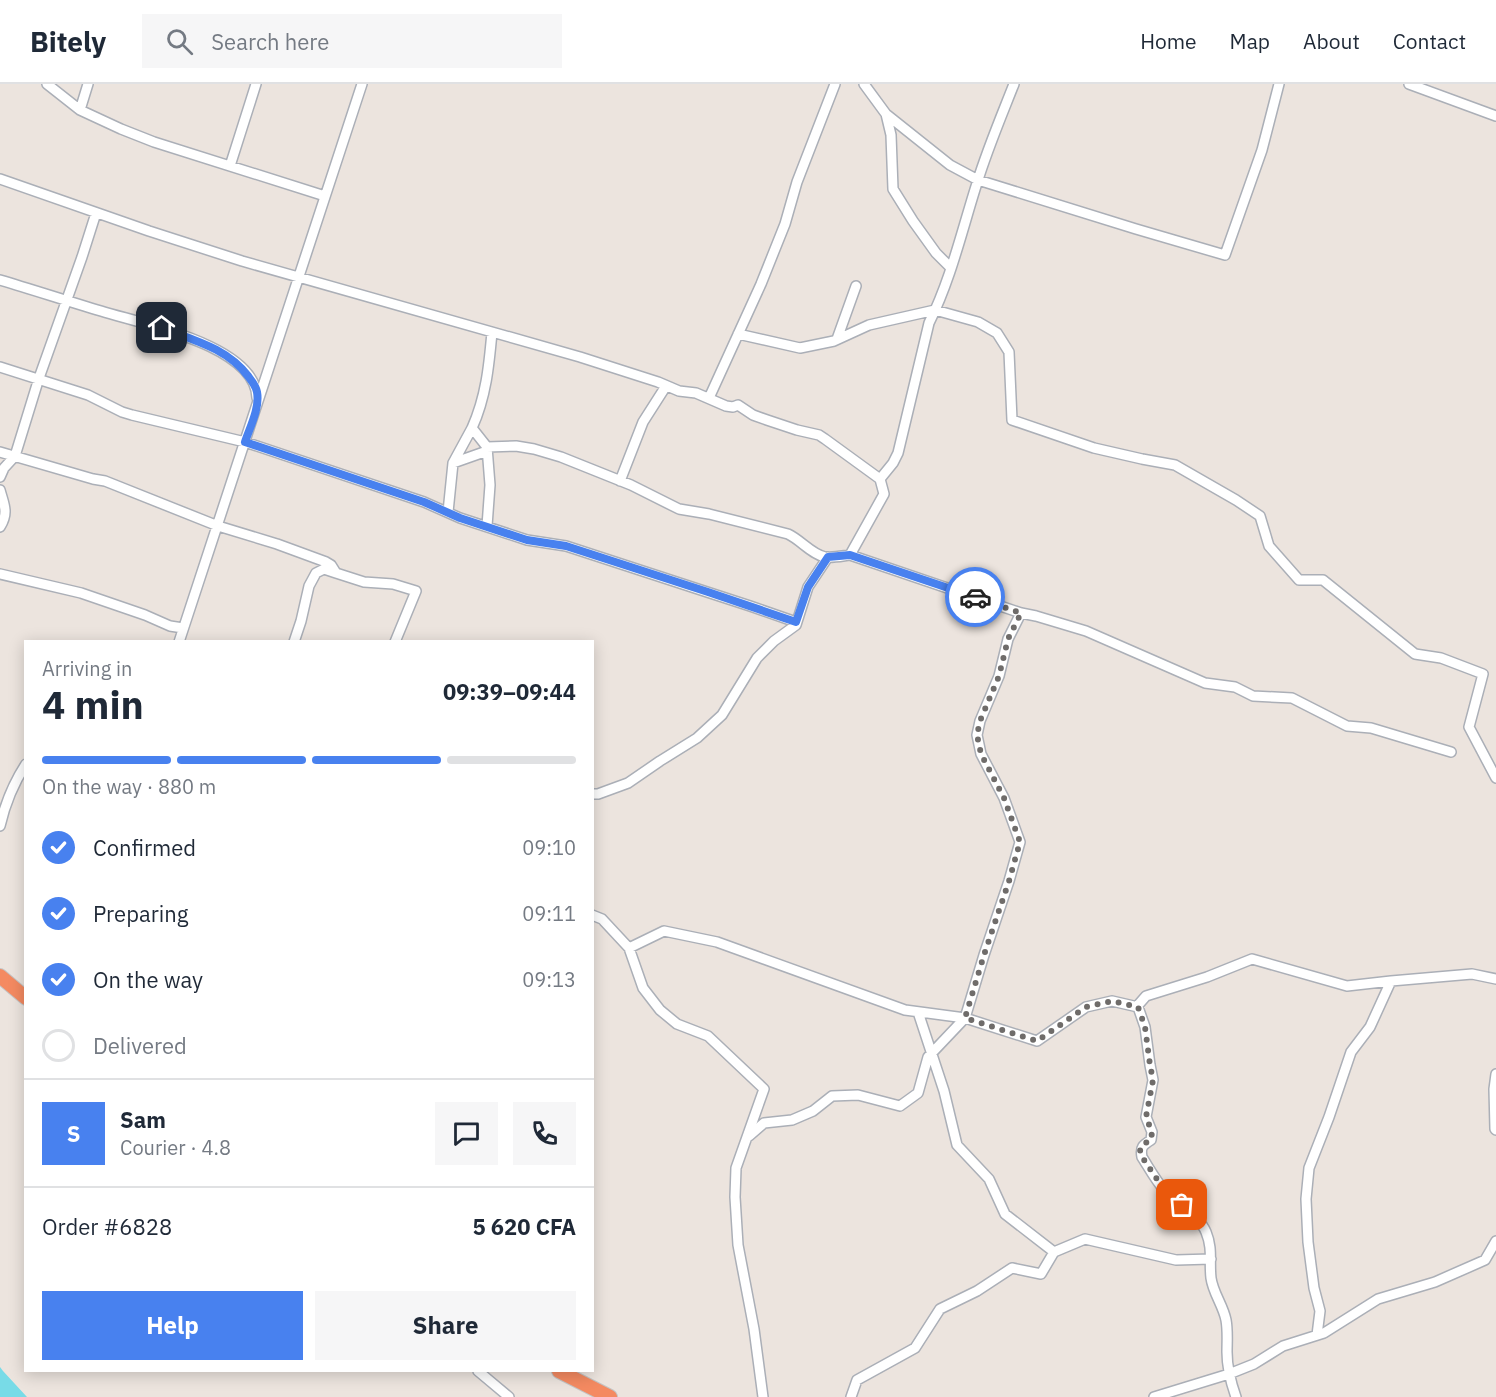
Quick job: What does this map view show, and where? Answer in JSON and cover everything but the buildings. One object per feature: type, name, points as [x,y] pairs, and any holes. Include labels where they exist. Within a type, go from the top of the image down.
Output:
[{"type":"highway","points":[[0,976],[24,996]]},
{"type":"highway","points":[[561,1372],[610,1397]]},
{"type":"street","points":[[47,84],[80,110],[121,129],[154,142],[325,196]]},
{"type":"street","points":[[80,110],[88,84]]},
{"type":"street","points":[[230,166],[256,84]]},
{"type":"street","points":[[180,640],[362,84]]},
{"type":"street","points":[[709,398],[761,284],[835,84]]},
{"type":"street","points":[[864,84],[886,114],[950,165],[978,180],[1136,230],[1225,255],[1262,150],[1279,84]]},
{"type":"street","points":[[880,479],[898,453],[929,323],[951,268],[978,180],[1014,84]]},
{"type":"street","points":[[1409,84],[1496,116]]},
{"type":"street","points":[[886,114],[891,135],[893,189],[936,253],[951,268]]},
{"type":"street","points":[[0,179],[149,231],[298,278],[616,368],[679,391],[696,393],[726,406],[738,405],[753,415],[819,435],[880,479],[884,494],[850,555]]},
{"type":"street","points":[[0,477],[4,468],[15,456],[39,378],[96,213]]},
{"type":"street","points":[[0,280],[202,342],[241,366],[257,390],[258,404]]},
{"type":"street","points":[[837,339],[856,285]]},
{"type":"street","points":[[738,334],[800,348],[837,339],[869,325],[936,310],[978,322],[997,333],[1009,352],[1012,420],[1094,448],[1175,465],[1260,516],[1269,546],[1299,580],[1323,580],[1415,654],[1441,658],[1483,674],[1469,727],[1494,772]]},
{"type":"street","points":[[448,512],[453,463],[472,428],[485,392],[492,332]]},
{"type":"street","points":[[0,367],[88,395],[122,412],[245,442],[424,502],[460,518],[527,540],[566,546],[796,622]]},
{"type":"street","points":[[620,481],[643,422],[666,386]]},
{"type":"street","points":[[472,428],[487,449],[490,484],[487,526]]},
{"type":"street","points":[[453,463],[487,449],[516,446],[534,449],[561,457],[620,481],[680,509],[788,534],[817,554],[828,557],[850,555],[1021,613],[1086,632],[1205,682],[1235,687],[1253,696],[1292,698],[1347,726],[1371,728],[1451,752]]},
{"type":"street","points":[[0,452],[105,481],[218,526],[326,561],[336,573]]},
{"type":"street","points":[[0,490],[5,518],[0,527]]},
{"type":"street","points":[[594,794],[628,783],[697,738],[722,716],[757,658],[774,640],[796,625],[808,587],[828,557]]},
{"type":"street","points":[[295,640],[309,586],[316,573],[324,569],[364,582],[393,584],[416,591],[396,640]]},
{"type":"street","points":[[0,574],[81,593],[170,626],[183,628]]},
{"type":"street","points":[[747,1138],[764,1123],[792,1120],[813,1111],[831,1096],[858,1095],[900,1106],[918,1093],[928,1057],[965,1018],[1020,842],[1004,798],[981,754],[977,735],[980,721],[999,676],[1008,639],[1021,613]]},
{"type":"street","points":[[0,826],[9,796],[24,767]]},
{"type":"street","points":[[594,916],[602,919],[629,948],[643,988],[660,1010],[677,1024],[708,1036],[764,1089],[736,1168],[735,1197],[738,1245],[754,1329],[763,1397]]},
{"type":"street","points":[[629,948],[664,930],[717,942],[905,1010],[965,1018],[1037,1041],[1086,1007],[1112,1001],[1138,1007],[1145,1027],[1153,1080],[1146,1117],[1152,1132],[1151,1140],[1142,1145],[1140,1150],[1142,1157],[1165,1191],[1197,1219],[1205,1230],[1212,1252],[1212,1285],[1227,1323],[1229,1374],[1236,1397]]},
{"type":"street","points":[[1139,1004],[1146,996],[1207,977],[1252,959],[1347,986],[1472,974],[1496,979]]},
{"type":"street","points":[[1317,1335],[1320,1311],[1314,1288],[1308,1242],[1306,1198],[1309,1168],[1351,1052],[1370,1027],[1391,981]]},
{"type":"street","points":[[918,1012],[944,1091],[957,1145],[988,1179],[1005,1214],[1054,1252]]},
{"type":"street","points":[[1496,1074],[1494,1089],[1496,1130]]},
{"type":"street","points":[[851,1397],[857,1380],[915,1348],[940,1309],[977,1291],[1012,1268],[1041,1274],[1054,1252],[1085,1239],[1176,1260],[1211,1259]]},
{"type":"street","points":[[1154,1397],[1254,1364],[1284,1346],[1324,1333],[1378,1299],[1435,1282],[1485,1260],[1496,1241]]},
{"type":"street","points":[[479,1372],[508,1397]]},
{"type":"water","points":[[0,1367],[3,1371],[27,1397],[0,1397]]},
{"type":"way so far","points":[[975,597],[1021,613],[1008,639],[999,676],[980,721],[977,735],[981,754],[1004,798],[1020,842],[965,1018],[1037,1041],[1086,1007],[1112,1001],[1138,1007],[1145,1027],[1153,1080],[1146,1117],[1152,1132],[1151,1140],[1142,1145],[1140,1150],[1142,1157],[1165,1191],[1182,1205]]},
{"type":"route","points":[[162,328],[202,342],[226,355],[241,366],[250,378],[257,390],[258,404],[245,442],[424,502],[460,518],[527,540],[566,546],[796,622],[808,587],[828,557],[850,555],[975,597]]}]
